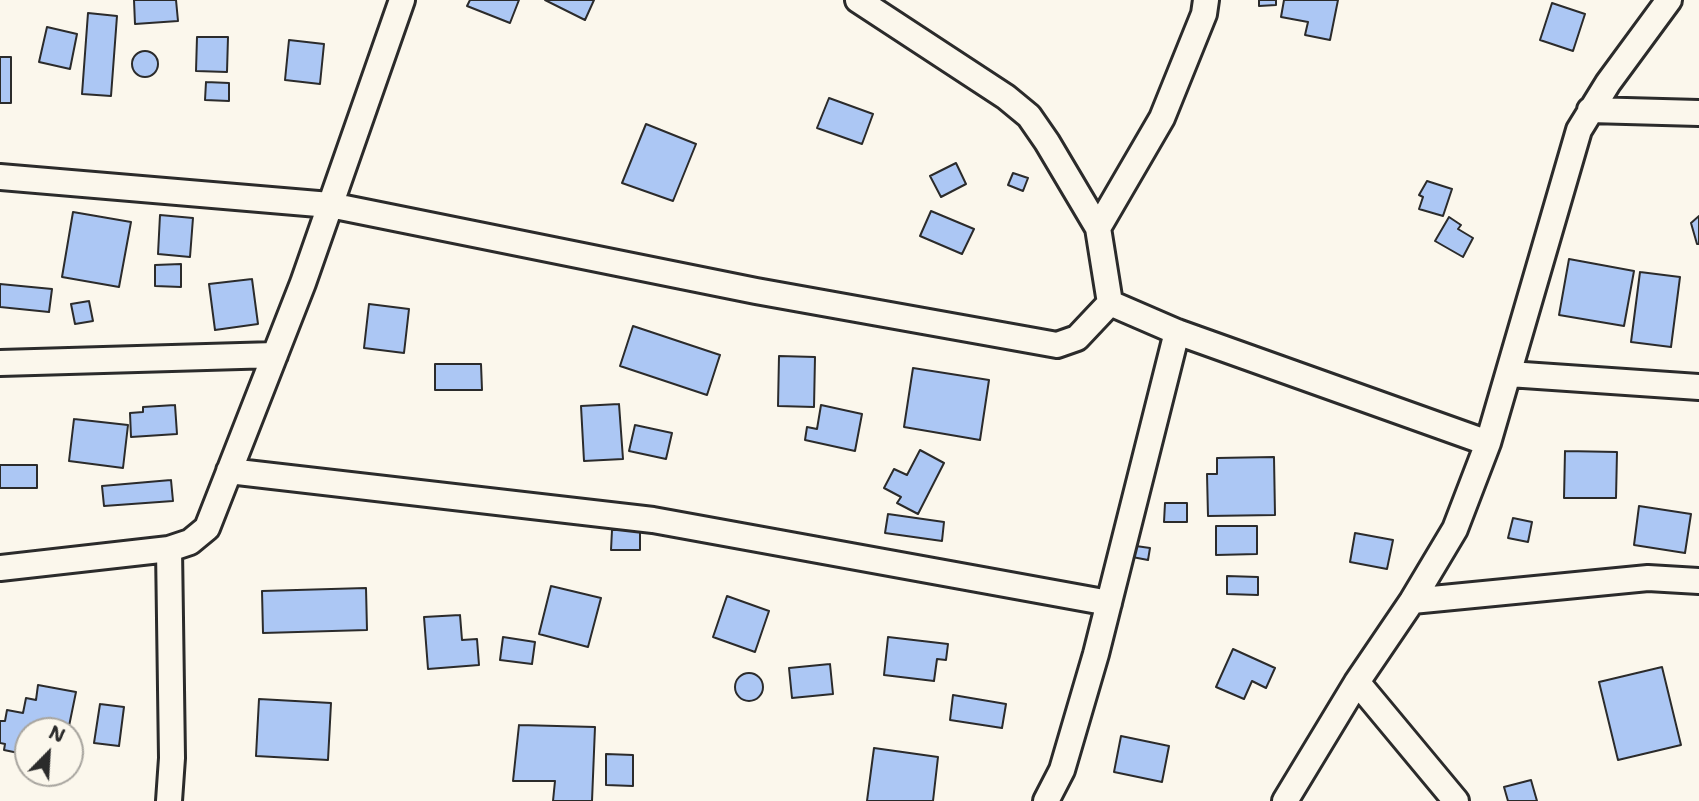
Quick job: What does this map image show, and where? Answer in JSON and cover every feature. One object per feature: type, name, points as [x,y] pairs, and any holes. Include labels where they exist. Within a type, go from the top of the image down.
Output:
[{"type":"street","points":[[0,568],[169,549],[190,542],[207,528],[303,283],[402,0]]},
{"type":"street","points":[[858,0],[1006,97],[1028,116],[1047,142],[1098,228],[1110,303]]},
{"type":"street","points":[[1098,228],[1162,118],[1204,14],[1206,0]]},
{"type":"street","points":[[1285,801],[1455,529],[1488,443],[1579,130],[1590,110],[1670,0]]},
{"type":"street","points":[[1590,110],[1699,113]]},
{"type":"street","points":[[0,177],[330,205],[756,291],[1057,345],[1077,338],[1110,303]]},
{"type":"street","points":[[1110,303],[1177,332],[1488,443]]},
{"type":"street","points":[[1046,801],[1062,770],[1109,603],[1177,332]]},
{"type":"street","points":[[0,363],[275,355]]},
{"type":"street","points":[[1509,374],[1699,387]]},
{"type":"street","points":[[229,471],[653,520],[1109,603]]},
{"type":"street","points":[[169,549],[172,758],[169,801]]},
{"type":"street","points":[[1412,601],[1648,578],[1699,581]]},
{"type":"street","points":[[1357,682],[1456,801]]},
{"type":"building","points":[[134,0],[176,0],[178,21],[135,24]]},
{"type":"building","points":[[470,0],[519,0],[510,23],[467,6]]},
{"type":"building","points":[[545,0],[594,0],[585,20]]},
{"type":"building","points":[[1259,0],[1276,0],[1276,5],[1259,6]]},
{"type":"building","points":[[1284,0],[1338,0],[1330,40],[1305,35],[1308,22],[1281,17]]},
{"type":"building","points":[[1552,3],[1585,14],[1573,51],[1540,40]]},
{"type":"building","points":[[88,13],[117,16],[111,96],[82,94]]},
{"type":"building","points":[[47,27],[77,34],[70,69],[39,62]]},
{"type":"building","points":[[197,37],[228,37],[227,72],[196,71]]},
{"type":"building","points":[[289,40],[324,44],[320,84],[285,80]]},
{"type":"building","points":[[145,51],[154,55],[158,64],[154,73],[145,77],[136,73],[132,64],[136,55]]},
{"type":"building","points":[[0,57],[11,57],[11,103],[0,103]]},
{"type":"building","points":[[206,82],[229,83],[229,101],[205,100]]},
{"type":"building","points":[[829,98],[873,114],[862,144],[817,128]]},
{"type":"building","points":[[646,124],[696,144],[673,201],[622,183]]},
{"type":"building","points":[[956,163],[966,184],[941,197],[930,176]]},
{"type":"building","points":[[1013,173],[1028,178],[1023,191],[1008,185]]},
{"type":"building","points":[[1427,181],[1452,189],[1443,216],[1419,209],[1423,197],[1419,195]]},
{"type":"building","points":[[931,211],[974,229],[962,254],[920,236]]},
{"type":"building","points":[[73,212],[131,222],[119,287],[62,277]]},
{"type":"building","points":[[160,215],[193,218],[190,257],[158,254]]},
{"type":"building","points":[[1699,216],[1699,244],[1697,244],[1691,223]]},
{"type":"building","points":[[1449,217],[1461,225],[1458,229],[1473,238],[1463,257],[1435,241]]},
{"type":"building","points":[[1569,259],[1634,271],[1624,326],[1559,315]]},
{"type":"building","points":[[181,264],[181,287],[155,286],[155,265]]},
{"type":"building","points":[[1640,272],[1680,277],[1671,347],[1631,342]]},
{"type":"building","points":[[252,279],[258,324],[215,330],[209,284]]},
{"type":"building","points":[[0,284],[52,289],[49,312],[0,307]]},
{"type":"building","points":[[89,301],[93,321],[75,324],[71,304]]},
{"type":"building","points":[[369,304],[409,309],[404,353],[364,348]]},
{"type":"building","points":[[633,326],[720,355],[707,395],[620,366]]},
{"type":"building","points":[[779,356],[815,357],[814,407],[778,406]]},
{"type":"building","points":[[435,364],[481,364],[482,390],[435,390]]},
{"type":"building","points":[[913,368],[989,380],[980,440],[904,427]]},
{"type":"building","points":[[619,404],[623,459],[584,461],[581,406]]},
{"type":"building","points":[[175,405],[177,434],[131,437],[130,413],[143,412],[143,407]]},
{"type":"building","points":[[821,405],[862,414],[855,451],[805,440],[807,427],[817,429]]},
{"type":"building","points":[[74,419],[128,425],[123,468],[69,461]]},
{"type":"building","points":[[635,425],[672,433],[666,459],[629,451]]},
{"type":"building","points":[[920,450],[944,463],[918,514],[897,503],[901,497],[884,488],[894,469],[907,475]]},
{"type":"building","points":[[1565,451],[1617,452],[1616,498],[1564,498]]},
{"type":"building","points":[[1274,457],[1275,515],[1208,516],[1207,474],[1217,474],[1217,458]]},
{"type":"building","points":[[0,465],[37,465],[37,488],[0,488]]},
{"type":"building","points":[[171,480],[173,501],[104,506],[102,486]]},
{"type":"building","points":[[1165,503],[1187,503],[1187,522],[1164,522]]},
{"type":"building","points":[[1639,506],[1691,514],[1685,553],[1634,545]]},
{"type":"building","points":[[888,514],[944,522],[942,541],[885,533]]},
{"type":"building","points":[[1513,518],[1532,522],[1528,542],[1508,538]]},
{"type":"building","points":[[1216,526],[1257,526],[1257,554],[1216,555]]},
{"type":"building","points":[[612,530],[640,530],[640,550],[611,550]]},
{"type":"building","points":[[1355,533],[1393,540],[1387,569],[1350,562]]},
{"type":"building","points":[[1129,545],[1150,548],[1148,560],[1127,556]]},
{"type":"building","points":[[1227,576],[1258,577],[1258,595],[1227,594]]},
{"type":"building","points":[[551,586],[601,598],[588,647],[539,634]]},
{"type":"building","points":[[366,588],[367,630],[263,633],[262,591]]},
{"type":"building","points":[[727,596],[769,611],[755,652],[713,637]]},
{"type":"building","points":[[460,615],[462,640],[477,639],[479,665],[428,669],[424,617]]},
{"type":"building","points":[[503,637],[535,642],[532,664],[500,660]]},
{"type":"building","points":[[888,637],[948,644],[946,660],[937,659],[934,681],[884,675]]},
{"type":"building","points":[[1233,649],[1275,668],[1266,688],[1252,681],[1244,699],[1216,687]]},
{"type":"building","points":[[830,664],[833,694],[792,698],[789,668]]},
{"type":"building","points":[[1662,667],[1681,745],[1618,760],[1599,682]]},
{"type":"building","points":[[749,673],[759,677],[763,687],[759,697],[749,701],[739,697],[735,687],[739,677]]},
{"type":"building","points":[[38,685],[76,692],[71,717],[14,717],[14,752],[4,750],[5,744],[0,743],[0,721],[5,721],[7,710],[23,713],[26,698],[36,700]]},
{"type":"building","points":[[953,695],[1006,704],[1002,728],[950,720]]},
{"type":"building","points":[[259,699],[331,703],[328,760],[256,756]]},
{"type":"building","points":[[100,704],[124,707],[119,746],[94,743]]},
{"type":"building","points":[[519,725],[595,727],[592,801],[553,801],[555,781],[513,781]]},
{"type":"building","points":[[1121,736],[1169,746],[1162,782],[1114,772]]},
{"type":"building","points":[[874,748],[938,757],[933,801],[867,801]]},
{"type":"building","points":[[606,754],[633,755],[633,786],[606,785]]},
{"type":"building","points":[[1531,780],[1537,801],[1508,801],[1504,787]]}]
